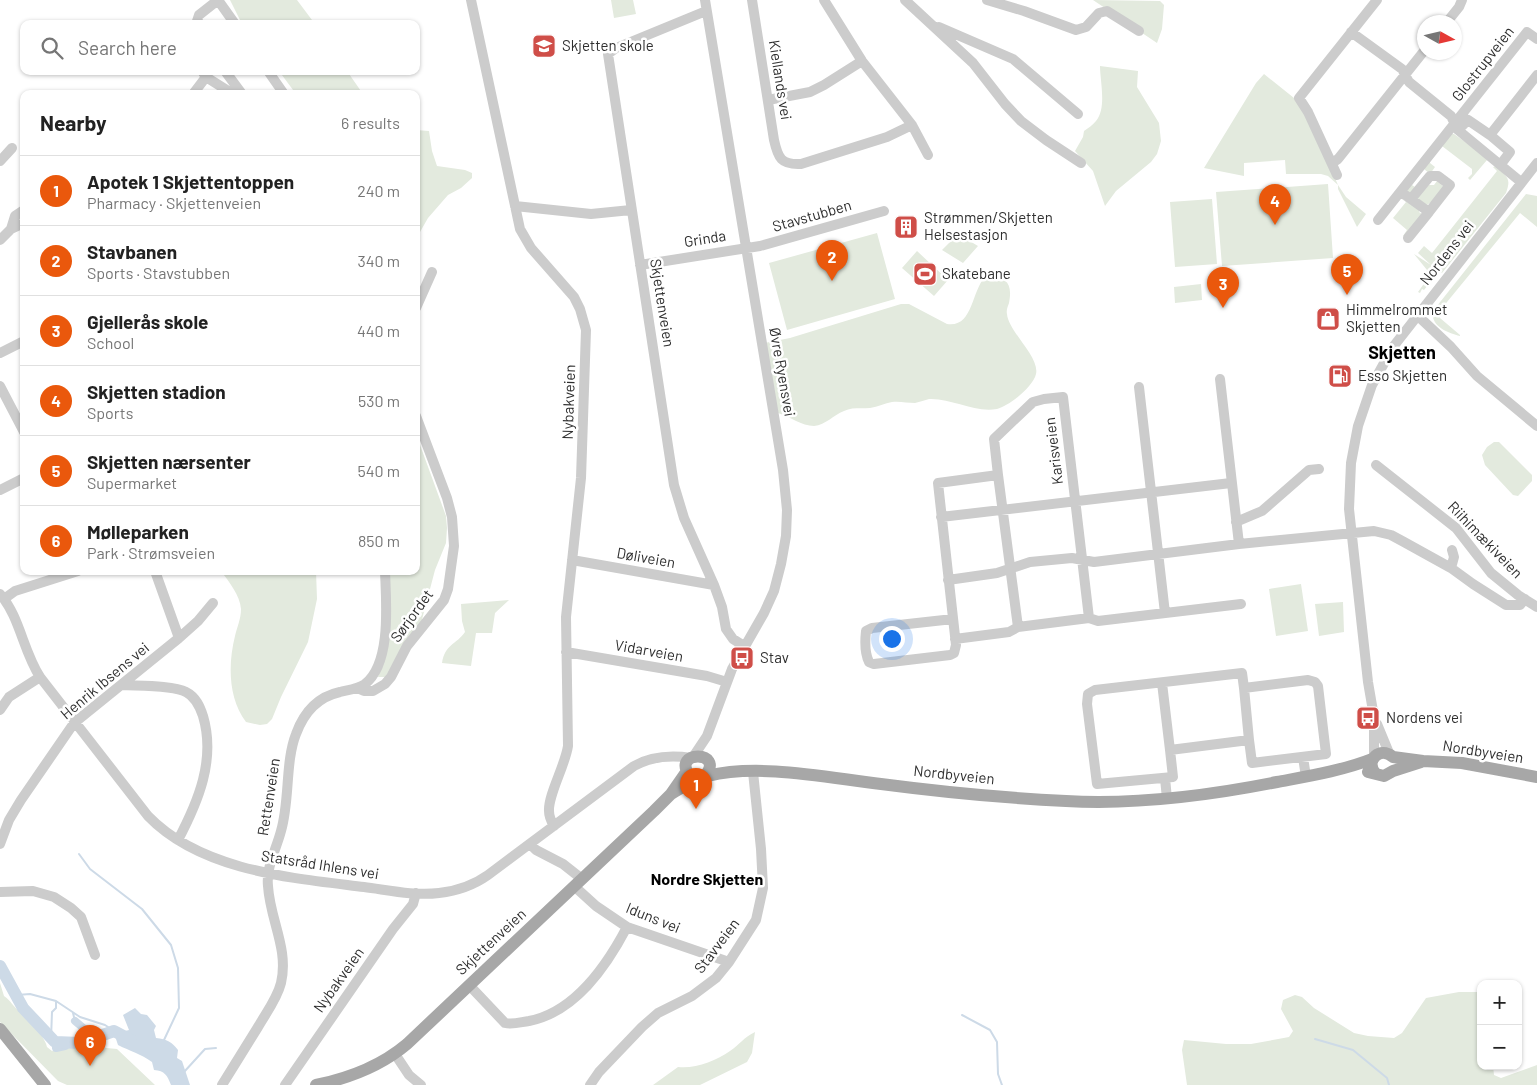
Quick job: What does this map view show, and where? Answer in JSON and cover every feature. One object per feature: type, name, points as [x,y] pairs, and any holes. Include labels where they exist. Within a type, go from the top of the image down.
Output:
[{"type":"main road","name":"Nordbyveien","points":[[697,766],[739,771],[806,774],[929,790],[1054,800],[1107,802],[1167,799],[1232,791],[1339,770],[1373,758],[1379,753],[1424,761],[1462,763],[1537,777]]},
{"type":"main road","points":[[1391,755],[1395,765],[1393,771]]},
{"type":"main road","points":[[1373,758],[1371,765],[1375,773]]},
{"type":"main road","name":"Nordbyveien","points":[[1339,770],[1375,773],[1384,776],[1393,771],[1424,761]]},
{"type":"main road","name":"Skjettenveien","points":[[316,1085],[352,1076],[395,1054],[578,883],[671,794],[697,766]]},
{"type":"main road","points":[[0,1029],[36,1072],[44,1085]]},
{"type":"main road","points":[[24,1060],[38,1085]]},
{"type":"street","points":[[198,20],[200,15],[218,0],[231,20]]},
{"type":"street","name":"Nybakveien","points":[[471,0],[520,229],[531,248],[574,297],[580,309],[586,330],[581,478],[566,616],[568,746],[550,804],[550,817],[554,826]]},
{"type":"street","name":"Øvre Ryensvei","points":[[697,766],[727,682],[774,591],[783,554],[787,519],[784,470],[705,0]]},
{"type":"street","name":"Kiellands vei","points":[[752,0],[777,154],[784,162],[790,165],[802,164],[887,137],[912,125]]},
{"type":"street","points":[[824,0],[862,61],[912,125],[928,155]]},
{"type":"street","points":[[905,0],[974,64],[1005,104],[1021,121],[1081,163]]},
{"type":"street","points":[[987,0],[1076,30],[1086,27],[1099,13],[1107,10],[1138,31]]},
{"type":"street","points":[[1337,175],[1308,112],[1299,98],[1377,0]]},
{"type":"street","points":[[1453,15],[1462,0]]},
{"type":"street","name":"Skjettenveien","points":[[706,11],[616,48],[608,54],[674,485],[684,518],[722,607],[727,632],[744,646]]},
{"type":"street","points":[[933,27],[944,29],[979,46],[1013,59],[1078,114]]},
{"type":"street","name":"Glostrupveien","points":[[1351,32],[1402,69],[1409,82],[1451,116],[1457,127],[1521,182]]},
{"type":"street","name":"Glostrupveien","points":[[1378,220],[1457,127],[1527,32],[1537,40]]},
{"type":"street","points":[[1332,163],[1338,159],[1417,60]]},
{"type":"street","points":[[768,100],[810,92],[862,61]]},
{"type":"street","points":[[195,90],[203,75]]},
{"type":"street","points":[[205,75],[227,90]]},
{"type":"street","points":[[229,75],[239,90]]},
{"type":"street","points":[[271,75],[281,90]]},
{"type":"street","points":[[1490,135],[1537,75]]},
{"type":"street","name":"Glostrupveien","points":[[1457,127],[1468,120],[1490,135],[1510,152],[1501,164]]},
{"type":"street","points":[[0,161],[12,148]]},
{"type":"street","name":"Nordens vei","points":[[1373,758],[1374,717],[1351,533],[1349,480],[1360,416],[1372,384],[1383,364],[1417,315],[1537,163]]},
{"type":"street","points":[[1408,238],[1450,185],[1438,176],[1430,176],[1411,199]]},
{"type":"street","points":[[1400,192],[1429,212]]},
{"type":"street","points":[[515,206],[591,214],[631,210]]},
{"type":"street","name":"Stavstubben","points":[[746,248],[760,246],[884,210]]},
{"type":"street","points":[[11,229],[15,216],[20,213]]},
{"type":"street","points":[[0,240],[11,229],[20,225]]},
{"type":"street","name":"Grinda","points":[[640,265],[746,248]]},
{"type":"street","points":[[420,299],[432,272]]},
{"type":"street","points":[[1417,315],[1451,347],[1477,376],[1537,426]]},
{"type":"street","points":[[0,353],[20,343]]},
{"type":"street","points":[[1220,378],[1239,544]]},
{"type":"street","points":[[0,386],[20,424]]},
{"type":"street","points":[[1139,388],[1165,613]]},
{"type":"street","name":"Karisveien","points":[[1018,627],[994,439],[1033,402],[1044,399],[1063,397],[1089,618]]},
{"type":"street","name":"Sørjordet","points":[[357,688],[373,692],[385,684],[391,677],[416,632],[444,600],[448,589],[454,546],[452,517],[447,498],[420,427]]},
{"type":"street","name":"Riihimækiveien","points":[[1376,465],[1456,528],[1491,573],[1537,607]]},
{"type":"street","points":[[1236,522],[1262,511],[1309,470],[1320,469]]},
{"type":"street","points":[[953,619],[872,628],[866,631],[867,658],[869,662],[874,664],[950,655],[955,650],[955,638],[953,619],[948,580],[941,518],[938,483],[998,474]]},
{"type":"street","points":[[0,490],[20,480]]},
{"type":"street","name":"Karisveien","points":[[941,518],[1232,483]]},
{"type":"street","name":"Riihimækiveien","points":[[1351,533],[1374,531],[1391,535],[1452,568],[1506,605],[1520,605],[1525,599]]},
{"type":"street","points":[[948,580],[997,573],[1030,562],[1072,558],[1094,562],[1239,544],[1351,533]]},
{"type":"street","name":"Riihimækiveien","points":[[1452,568],[1454,548],[1462,537]]},
{"type":"street","name":"Døliveien","points":[[572,560],[714,585]]},
{"type":"street","points":[[2,596],[66,575]]},
{"type":"street","points":[[156,575],[179,638]]},
{"type":"street","name":"Rettenveien","points":[[222,1085],[271,1006],[281,982],[283,956],[268,891],[269,874],[283,822],[295,735],[313,704],[332,694],[357,688],[365,684],[374,674],[382,650],[386,610],[385,575]]},
{"type":"street","name":"Statsråd Ihlens vei","points":[[2,596],[12,612],[28,655],[40,677],[148,816],[178,840],[221,860],[269,874],[416,893],[440,893],[469,885],[488,875],[634,766],[653,758],[669,757],[697,766]]},
{"type":"street","name":"Henrik Ibsens vei","points":[[0,844],[9,820],[21,800],[74,722],[179,638],[198,621],[213,603]]},
{"type":"street","points":[[955,638],[1009,632],[1018,627],[1089,618],[1098,621],[1241,604]]},
{"type":"street","name":"Vidarveien","points":[[566,652],[707,676],[727,682]]},
{"type":"street","points":[[1162,683],[1173,777],[1096,784],[1087,704],[1088,694],[1095,690],[1242,673],[1252,763],[1326,754],[1318,686],[1315,682],[1308,680],[1244,688]]},
{"type":"street","points":[[0,710],[9,697],[40,677]]},
{"type":"street","points":[[122,685],[174,689],[186,692],[200,705],[205,723],[208,760],[198,799],[178,840]]},
{"type":"street","name":"Nordens vei","points":[[1374,717],[1391,755]]},
{"type":"street","points":[[1170,750],[1249,740]]},
{"type":"street","points":[[1303,757],[1306,777]]},
{"type":"street","name":"Stavveien","points":[[590,1085],[599,1072],[653,1018],[668,1007],[704,988],[716,978],[729,962],[756,920],[763,888],[753,772]]},
{"type":"street","points":[[1164,778],[1167,799]]},
{"type":"street","name":"Iduns vei","points":[[530,844],[536,850],[563,864],[596,906],[626,927],[729,962]]},
{"type":"street","points":[[0,892],[34,891],[54,897],[81,917],[95,955]]},
{"type":"street","name":"Nybakveien","points":[[285,1085],[392,929],[413,904],[416,893]]},
{"type":"street","points":[[469,985],[505,1023],[522,1022],[553,1014],[578,995],[596,974],[616,947],[626,927]]},
{"type":"street","points":[[395,1054],[409,1075],[421,1085]]},
{"type":"shaded area","points":[[230,0],[297,0],[312,20],[240,20]]},
{"type":"shaded area","points":[[611,0],[633,0],[636,14],[614,18]]},
{"type":"shaded area","points":[[1093,0],[1160,1],[1164,5],[1162,29],[1157,43]]},
{"type":"shaded area","points":[[1100,66],[1138,71],[1137,87],[1159,123],[1161,141],[1157,154],[1151,162],[1116,191],[1105,206],[1093,171],[1075,151],[1083,137],[1084,131],[1099,116],[1102,102]]},
{"type":"shaded area","points":[[1264,74],[1294,98],[1307,115],[1338,185],[1328,176],[1321,174],[1286,174],[1285,160],[1244,163],[1244,176],[1204,168],[1256,83]]},
{"type":"shaded area","points":[[282,75],[350,75],[360,90],[293,90]]},
{"type":"shaded area","points":[[420,130],[429,131],[432,151],[437,166],[465,170],[472,173],[472,178],[461,188],[448,195],[428,218],[420,232]]},
{"type":"shaded area","points":[[1451,134],[1454,134],[1485,156],[1487,160],[1470,180],[1468,178],[1472,174],[1472,169],[1442,146],[1430,160]]},
{"type":"shaded area","points":[[1430,160],[1430,163],[1435,167],[1430,174],[1424,169],[1412,185],[1415,187],[1412,194],[1405,191]]},
{"type":"shaded area","points":[[1496,166],[1508,180],[1506,193],[1442,273],[1439,271],[1424,290],[1422,289],[1420,293],[1418,292],[1423,285],[1427,270],[1414,254],[1431,265],[1418,253],[1424,246],[1432,253],[1497,171],[1493,167]]},
{"type":"shaded area","points":[[1437,181],[1444,187],[1434,200],[1427,205],[1415,197],[1429,185],[1434,185]]},
{"type":"shaded area","points":[[1328,184],[1333,258],[1222,266],[1216,192]]},
{"type":"shaded area","points":[[1338,185],[1346,197],[1366,214],[1357,227],[1338,189]]},
{"type":"shaded area","points":[[1526,194],[1537,196],[1537,227],[1520,213],[1438,313],[1440,318],[1460,336],[1441,328],[1434,321],[1433,311]]},
{"type":"shaded area","points":[[1399,197],[1420,210],[1419,212],[1422,214],[1405,236],[1403,236],[1407,230],[1393,218],[1406,202]]},
{"type":"shaded area","points":[[1212,199],[1217,264],[1175,267],[1170,202]]},
{"type":"shaded area","points":[[877,233],[895,299],[787,330],[769,263]]},
{"type":"shaded area","points":[[958,234],[978,246],[963,263],[942,250]]},
{"type":"shaded area","name":"Skatebane","points":[[917,251],[948,280],[934,296],[902,268]]},
{"type":"shaded area","points":[[985,277],[1003,279],[1009,285],[1010,296],[1007,311],[1009,321],[1029,352],[1036,367],[1036,374],[1030,385],[1008,404],[997,409],[988,410],[938,399],[929,399],[915,403],[892,402],[873,407],[847,410],[822,424],[814,426],[778,413],[759,344],[790,338],[901,304],[909,304],[947,324],[956,324],[967,315],[980,283]]},
{"type":"shaded area","points":[[1201,284],[1202,300],[1175,303],[1174,287]]},
{"type":"shaded area","points":[[1494,442],[1499,442],[1532,475],[1532,481],[1518,496],[1513,495],[1485,465],[1482,455],[1487,447]]},
{"type":"shaded area","points":[[420,445],[446,516],[446,543],[435,570],[415,641],[385,677],[378,677],[381,666],[382,575],[420,575]]},
{"type":"shaded area","points":[[224,575],[316,575],[317,599],[308,642],[272,719],[267,724],[260,725],[246,722],[240,713],[233,692],[231,658],[241,609],[231,584]]},
{"type":"shaded area","points":[[1301,584],[1308,631],[1276,636],[1269,589]]},
{"type":"shaded area","points":[[509,600],[495,613],[492,633],[476,633],[471,666],[442,663],[448,648],[465,632],[461,604]]},
{"type":"shaded area","points":[[1343,602],[1344,632],[1319,636],[1315,604]]},
{"type":"shaded area","points":[[0,983],[4,996],[31,1021],[47,1047],[52,1051],[76,1045],[117,1049],[155,1085],[67,1085],[58,1081],[0,1022]]},
{"type":"shaded area","points":[[1459,992],[1477,992],[1477,1070],[1493,1070],[1494,1075],[1501,1078],[1537,1065],[1537,1085],[1187,1085],[1182,1050],[1184,1040],[1251,1044],[1289,1037],[1293,1031],[1281,1009],[1283,1000],[1295,995],[1302,997],[1314,1008],[1354,1033],[1394,1038],[1402,1033],[1426,998]]},
{"type":"shaded area","points":[[755,1032],[752,1053],[747,1062],[700,1085],[653,1085],[678,1067],[705,1064],[718,1058]]},
{"type":"water","points":[[135,1008],[141,1014],[147,1015],[156,1026],[154,1030],[156,1038],[169,1041],[178,1050],[177,1058],[182,1061],[190,1085],[171,1085],[165,1074],[154,1070],[152,1062],[118,1045],[115,1036],[118,1027],[125,1031],[129,1030],[123,1015]]},
{"type":"waterway","points":[[79,854],[90,869],[142,909],[171,945],[178,968],[179,1008],[164,1040]]},
{"type":"waterway","points":[[0,966],[23,1008],[55,1042],[80,1043],[114,1031],[131,1040]]},
{"type":"waterway","points":[[17,995],[30,994],[56,1001],[80,1017],[105,1025],[114,1031]]},
{"type":"waterway","points":[[51,1039],[52,1012],[56,1008],[56,1001]]},
{"type":"waterway","points":[[73,1013],[75,1021]]},
{"type":"waterway","points":[[962,1015],[990,1030],[997,1042],[998,1074],[1002,1085]]},
{"type":"waterway","points":[[75,1021],[94,1037]]},
{"type":"waterway","points":[[1315,1039],[1353,1050],[1387,1078],[1389,1085]]},
{"type":"waterway","points":[[56,1048],[65,1046]]},
{"type":"waterway","points":[[184,1072],[205,1049],[216,1048]]},
{"type":"place","name":"Skjetten skole","points":[[544,46]]},
{"type":"place","name":"Skjetten stadion","points":[[1275,225]]},
{"type":"place","name":"Strømmen/Skjetten Helsestasjon","points":[[906,227]]},
{"type":"place","name":"Skatebane","points":[[925,274]]},
{"type":"place","name":"Stavbanen","points":[[832,281]]},
{"type":"place","name":"Skjetten nærsenter","points":[[1347,295]]},
{"type":"place","name":"Gjellerås skole","points":[[1223,308]]},
{"type":"place","name":"Himmelrommet Skjetten","points":[[1328,319]]},
{"type":"place","name":"Esso Skjetten","points":[[1340,376]]},
{"type":"place","name":"Stav","points":[[742,658]]},
{"type":"place","name":"Nordens vei","points":[[1368,718]]},
{"type":"place","name":"Apotek 1 Skjettentoppen","points":[[696,809]]},
{"type":"place","name":"Mølleparken","points":[[90,1066]]},
{"type":"district","name":"Skjetten","points":[[1402,353]]},
{"type":"district","name":"Nordre Skjetten","points":[[707,879]]}]
